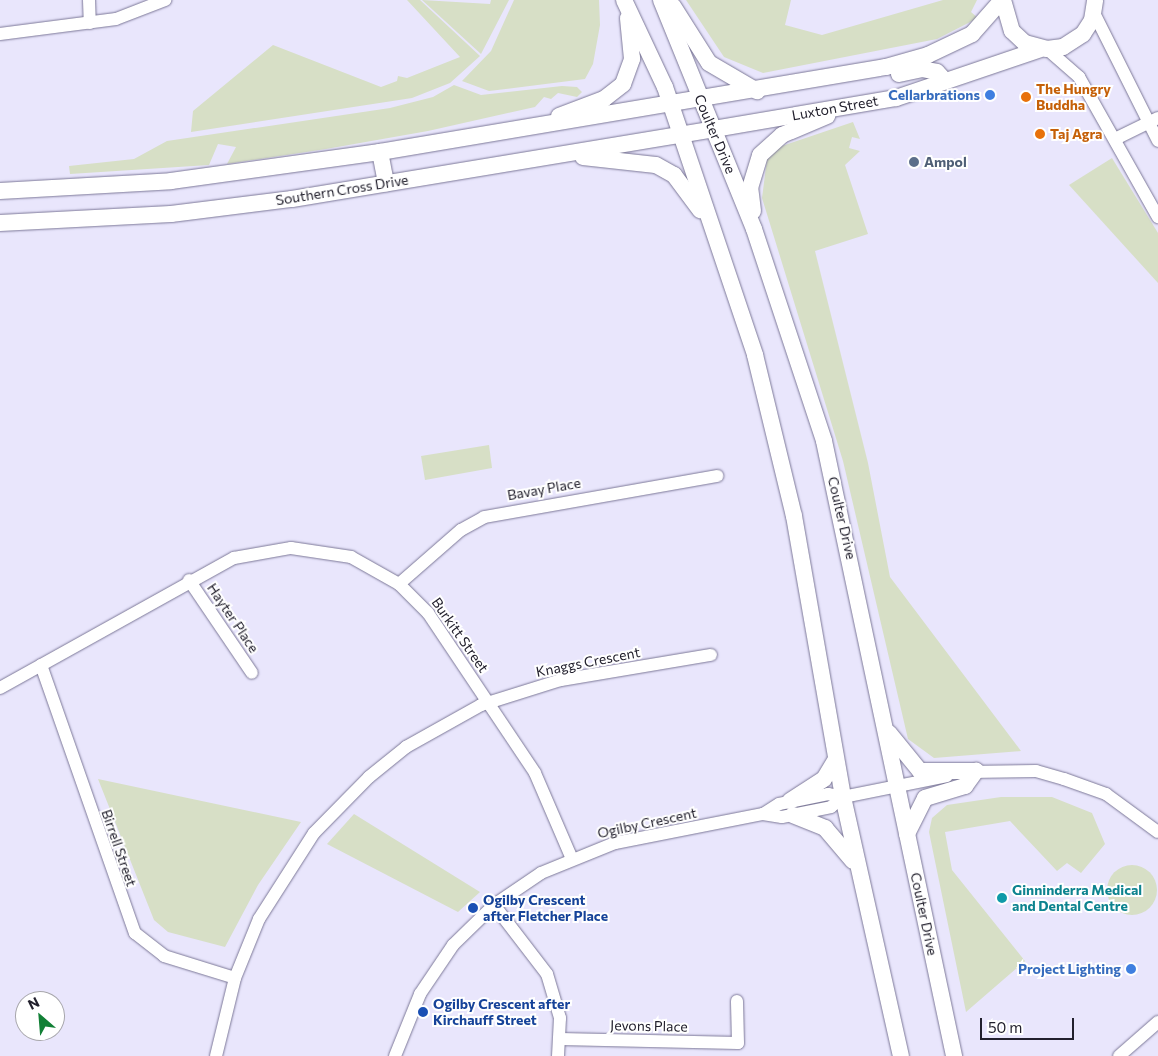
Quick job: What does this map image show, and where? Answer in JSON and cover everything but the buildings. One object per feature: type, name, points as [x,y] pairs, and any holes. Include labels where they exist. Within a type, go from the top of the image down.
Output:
[{"type":"main road","name":"Coulter Drive","points":[[661,0],[754,228],[824,441],[954,1056]]},
{"type":"main road","points":[[669,0],[709,63],[757,91]]},
{"type":"main road","points":[[1003,0],[1012,31],[1044,49]]},
{"type":"main road","points":[[0,191],[171,181],[380,152],[757,91],[928,55],[972,34],[1003,0]]},
{"type":"main road","points":[[626,3],[671,105],[728,269],[777,439],[843,797],[901,1056]]},
{"type":"main road","points":[[524,129],[604,99],[623,84],[632,59],[626,3]]},
{"type":"main road","name":"Luxton Street","points":[[681,135],[852,106],[945,81],[1078,40],[1096,6]]},
{"type":"main road","points":[[842,74],[870,79],[922,70],[938,72],[945,81]]},
{"type":"main road","points":[[754,228],[750,188],[760,155],[782,135],[852,106]]},
{"type":"main road","name":"Southern Cross Drive","points":[[0,223],[171,214],[386,184],[681,135]]},
{"type":"main road","points":[[380,152],[386,184]]},
{"type":"main road","points":[[559,155],[638,162],[674,175],[692,195],[728,269]]},
{"type":"main road","points":[[0,185],[46,189]]},
{"type":"main road","points":[[885,727],[920,771],[976,771]]},
{"type":"main road","points":[[836,759],[824,779],[792,808],[825,828],[858,869]]},
{"type":"main road","points":[[907,834],[925,798],[964,786],[976,771]]},
{"type":"street","points":[[89,0],[90,23]]},
{"type":"street","points":[[0,34],[90,23],[130,15],[165,0]]},
{"type":"street","points":[[1096,6],[1153,120],[1158,141]]},
{"type":"street","points":[[1044,49],[1075,71],[1158,218]]},
{"type":"street","points":[[1115,139],[1153,120]]},
{"type":"street","name":"Bavay Place","points":[[399,584],[461,530],[496,513],[717,476]]},
{"type":"street","name":"Burkitt Street","points":[[0,688],[190,580],[234,558],[291,548],[351,557],[399,584],[428,613],[535,773],[572,859]]},
{"type":"street","name":"Hayter Place","points":[[190,580],[252,673]]},
{"type":"street","name":"Knaggs Crescent","points":[[216,1056],[235,978],[259,919],[284,876],[342,802],[406,747],[489,704],[562,680],[711,655]]},
{"type":"street","name":"Birrell Street","points":[[40,665],[135,934],[164,956],[235,978]]},
{"type":"street","name":"Ogilby Crescent","points":[[395,1056],[420,994],[441,961],[494,906],[541,873],[615,843],[792,808],[831,807],[843,797],[976,771],[1036,771],[1064,779],[1106,794],[1158,832]]},
{"type":"street","points":[[494,906],[548,974],[560,1018],[558,1056]]},
{"type":"street","name":"Jevons Place","points":[[560,1039],[738,1050],[737,1000]]},
{"type":"street","points":[[1118,1056],[1158,1022]]},
{"type":"green space","points":[[407,0],[420,0],[480,56],[450,83],[412,98],[191,132],[193,111],[273,45],[381,87],[397,81],[398,76],[407,78],[460,57]]},
{"type":"green space","points":[[422,0],[490,4],[491,0],[509,0],[481,54]]},
{"type":"green space","points":[[514,0],[599,0],[600,25],[593,64],[585,79],[489,91],[462,81],[491,51]]},
{"type":"green space","points":[[686,0],[791,0],[785,25],[822,35],[943,0],[977,0],[971,12],[978,18],[937,39],[763,73],[724,57]]},
{"type":"green space","points":[[454,85],[481,95],[562,86],[577,87],[582,92],[577,97],[558,93],[551,99],[544,97],[535,107],[428,131],[326,149],[227,164],[236,147],[218,144],[209,165],[70,174],[69,166],[134,159],[167,141],[390,108],[433,97]]},
{"type":"green space","points":[[853,122],[860,139],[852,137],[849,148],[860,151],[845,165],[868,234],[815,251],[868,463],[890,577],[1021,751],[934,758],[908,739],[843,461],[762,198],[767,159],[779,147]]},
{"type":"green space","points":[[1112,158],[1158,233],[1158,283],[1069,185]]},
{"type":"green space","points":[[489,445],[492,468],[425,480],[421,456]]},
{"type":"green space","points":[[98,779],[301,822],[258,885],[225,947],[168,932],[154,920]]},
{"type":"green space","points":[[1001,797],[1052,797],[1092,813],[1105,844],[1081,873],[1067,863],[1057,871],[1010,821],[945,832],[952,870],[1025,961],[966,1012],[929,832],[932,818],[947,805]]},
{"type":"green space","points":[[354,814],[480,892],[458,912],[327,844]]},
{"type":"green space","points":[[1132,865],[1141,867],[1152,876],[1157,890],[1155,899],[1146,910],[1132,915],[1123,913],[1112,904],[1107,890],[1109,881],[1118,870]]},
{"type":"place","name":"Cellarbrations","points":[[990,95]]},
{"type":"place","name":"The Hungry Buddha","points":[[1026,97]]},
{"type":"place","name":"Taj Agra","points":[[1040,134]]},
{"type":"place","name":"Ampol","points":[[914,162]]},
{"type":"place","name":"Ginninderra Medical and Dental Centre","points":[[1002,898]]},
{"type":"place","name":"Ogilby Crescent after Fletcher Place","points":[[473,908]]},
{"type":"place","name":"Project Lighting","points":[[1131,969]]},
{"type":"place","name":"Ogilby Crescent after Kirchauff Street","points":[[423,1012]]}]
